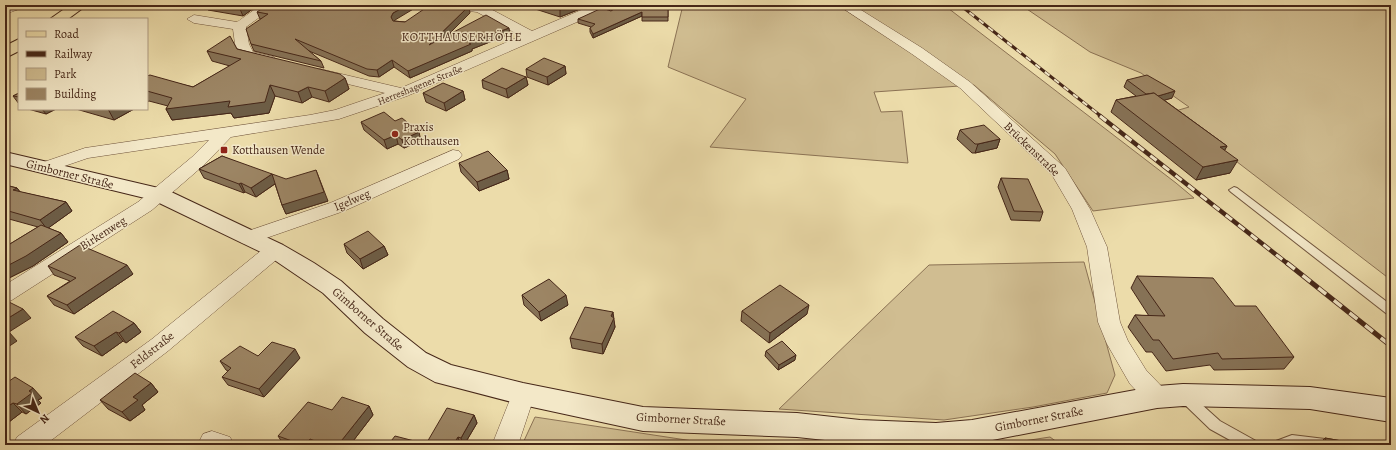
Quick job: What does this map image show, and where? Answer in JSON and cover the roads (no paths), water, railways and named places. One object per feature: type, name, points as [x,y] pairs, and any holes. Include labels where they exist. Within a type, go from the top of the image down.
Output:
[{"type":"main road","points":[[60,18],[80,5]]},
{"type":"street","points":[[5,10],[17,5]]},
{"type":"street","points":[[194,19],[239,26],[270,5]]},
{"type":"street","points":[[452,5],[480,9],[533,37]]},
{"type":"street","name":"Herreshagener Straße","points":[[44,168],[84,153],[339,114],[402,93],[604,5]]},
{"type":"street","name":"Brückenstraße","points":[[844,5],[917,51],[965,84],[1058,172],[1081,209],[1097,246],[1109,322],[1118,344],[1138,377],[1170,396]]},
{"type":"street","points":[[239,26],[242,44],[247,55],[282,63]]},
{"type":"street","points":[[303,69],[402,93]]},
{"type":"street","points":[[160,195],[198,161],[226,132]]},
{"type":"street","name":"Igelweg","points":[[249,238],[337,207],[453,155]]},
{"type":"street","name":"Gimborner Straße","points":[[5,158],[160,195],[275,250],[332,287],[374,326],[417,360],[445,374],[524,394],[643,419],[797,425],[860,432],[936,436],[972,432],[1170,396],[1310,398],[1391,410]]},
{"type":"street","name":"Birkenweg","points":[[5,295],[160,195]]},
{"type":"street","name":"Feldstraße","points":[[26,445],[160,345],[275,250]]},
{"type":"street","points":[[505,445],[524,394]]},
{"type":"lane","points":[[1234,190],[1391,311]]},
{"type":"lane","points":[[1170,396],[1251,445]]},
{"type":"lane","points":[[1282,445],[1292,442],[1326,445]]},
{"type":"railway","points":[[960,5],[1102,117]]},
{"type":"railway","points":[[1100,116],[1288,264]]},
{"type":"railway","points":[[1287,263],[1391,346]]},
{"type":"place","name":"Praxis Kotthausen","points":[[395,134]]},
{"type":"place","name":"Kotthausen Wende","points":[[224,150]]},
{"type":"district","name":"KOTTHAUSERHÖHE","points":[[462,37]]}]
